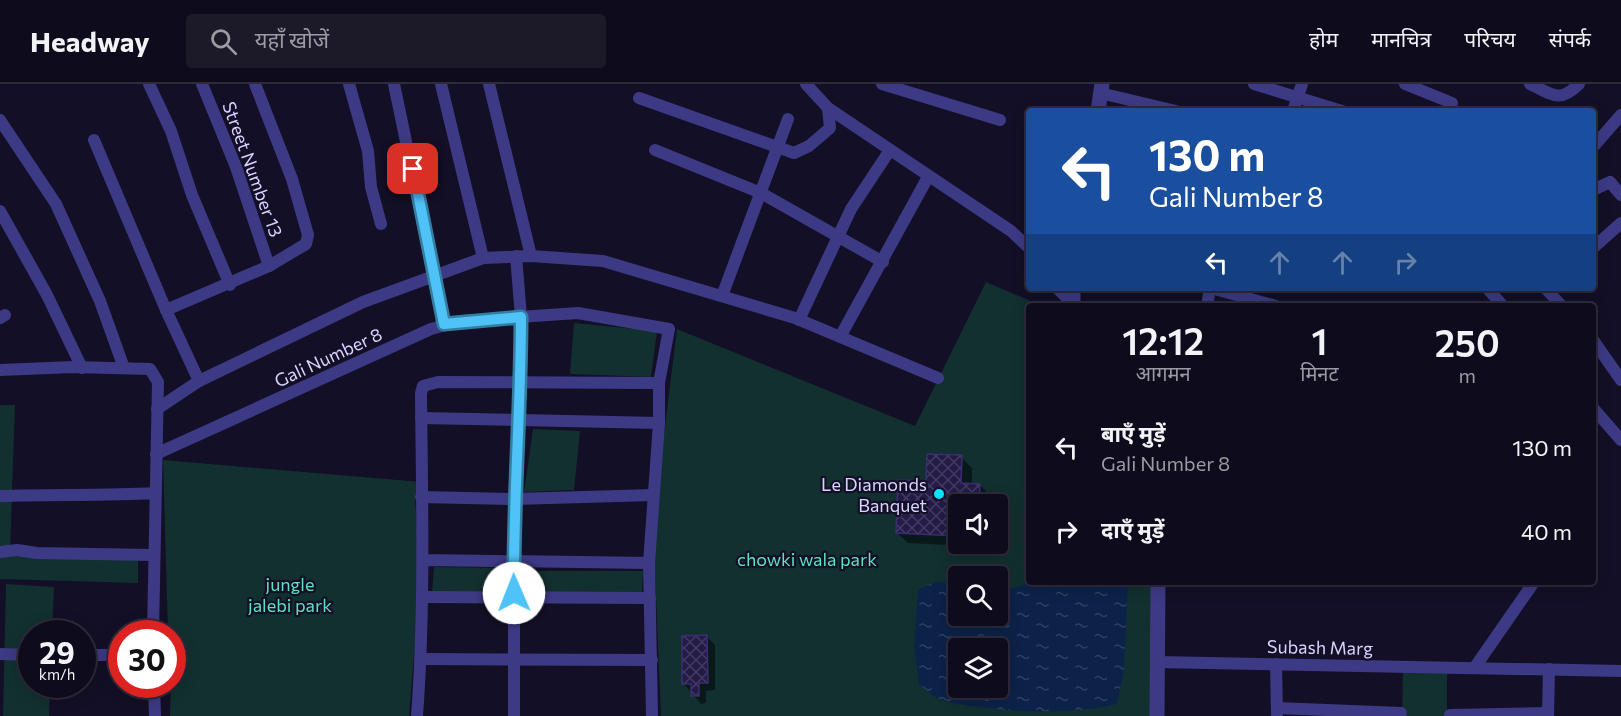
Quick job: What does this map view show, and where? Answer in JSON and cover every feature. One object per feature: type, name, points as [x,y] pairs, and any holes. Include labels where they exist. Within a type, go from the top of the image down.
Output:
[{"type":"street","points":[[149,84],[171,131],[192,195],[230,285]]},
{"type":"street","name":"Street Number 13","points":[[202,84],[236,167],[269,266]]},
{"type":"street","points":[[166,310],[230,285],[300,250],[306,244],[308,235],[292,179],[255,84]]},
{"type":"street","points":[[349,84],[368,151],[371,187],[381,224]]},
{"type":"street","points":[[394,84],[436,276],[444,324]]},
{"type":"street","points":[[441,84],[483,258]]},
{"type":"street","points":[[489,84],[531,256]]},
{"type":"street","points":[[806,84],[828,108],[1011,231],[1026,245]]},
{"type":"street","points":[[882,84],[1000,120]]},
{"type":"street","points":[[1254,84],[1331,108]]},
{"type":"street","points":[[1294,108],[1302,84]]},
{"type":"street","points":[[1405,84],[1452,103]]},
{"type":"street","points":[[1530,84],[1559,97],[1565,96],[1579,84]]},
{"type":"street","points":[[1098,108],[1101,89],[1166,108]]},
{"type":"street","points":[[639,98],[794,153],[809,146],[830,128],[828,108]]},
{"type":"street","points":[[1596,144],[1621,115]]},
{"type":"street","points":[[722,296],[788,119]]},
{"type":"street","points":[[0,120],[60,214],[100,301],[124,368]]},
{"type":"street","points":[[94,140],[166,310],[199,381]]},
{"type":"street","points":[[655,150],[761,193],[883,262]]},
{"type":"street","points":[[799,320],[851,209],[890,150]]},
{"type":"street","points":[[840,337],[928,177]]},
{"type":"street","points":[[1596,189],[1610,182],[1621,195]]},
{"type":"street","points":[[0,211],[47,295],[82,368]]},
{"type":"street","points":[[1596,245],[1621,223]]},
{"type":"street","points":[[514,716],[514,499],[521,381],[521,317],[516,256]]},
{"type":"street","points":[[157,409],[199,381],[363,302],[483,258],[516,256],[603,261],[799,320],[938,378]]},
{"type":"street","points":[[1222,291],[1265,303]]},
{"type":"street","points":[[1490,291],[1500,303]]},
{"type":"street","points":[[1549,291],[1559,303]]},
{"type":"street","name":"Gali Number 8","points":[[156,454],[444,324],[578,313],[669,329],[658,383]]},
{"type":"street","points":[[1596,344],[1621,380]]},
{"type":"street","points":[[0,370],[124,368],[150,369],[156,375],[153,620]]},
{"type":"street","points":[[417,716],[424,560],[421,497],[421,393],[423,386],[429,383],[521,381],[658,383],[659,423],[649,563],[652,716]]},
{"type":"street","points":[[1596,411],[1621,440]]},
{"type":"street","points":[[421,418],[659,423]]},
{"type":"street","points":[[0,496],[155,493]]},
{"type":"street","points":[[421,497],[514,499],[653,495]]},
{"type":"street","points":[[0,552],[17,550],[152,555]]},
{"type":"street","points":[[424,560],[649,563]]},
{"type":"street","points":[[1158,585],[1165,716]]},
{"type":"street","points":[[1157,716],[1166,585]]},
{"type":"street","points":[[1475,667],[1532,585]]},
{"type":"street","points":[[423,597],[650,598]]},
{"type":"street","points":[[0,654],[18,655]]},
{"type":"street","points":[[421,659],[652,660]]},
{"type":"street","name":"Subash Marg","points":[[1161,662],[1621,671]]},
{"type":"street","points":[[1276,664],[1277,712],[1401,712]]},
{"type":"street","points":[[1449,715],[1548,714],[1549,669]]},
{"type":"street","points":[[154,698],[155,716]]},
{"type":"green space","name":"chowki wala park","points":[[986,282],[1035,303],[1026,303],[1026,585],[1156,585],[1152,716],[661,716],[653,523],[677,329],[915,426]]},
{"type":"green space","points":[[574,323],[657,331],[651,377],[570,374]]},
{"type":"green space","points":[[0,405],[15,405],[10,553],[138,554],[138,583],[0,579]]},
{"type":"green space","points":[[533,429],[580,431],[574,490],[524,492]]},
{"type":"green space","name":"jungle jalebi park","points":[[163,460],[421,482],[415,497],[420,583],[409,716],[170,716],[170,698],[186,698],[186,620],[168,620]]},
{"type":"green space","points":[[434,567],[506,568],[503,597],[432,593]]},
{"type":"green space","points":[[527,571],[643,571],[642,597],[526,595]]},
{"type":"green space","points":[[6,584],[54,587],[53,620],[18,620],[18,698],[50,698],[49,716],[3,716]]},
{"type":"green space","points":[[1403,667],[1447,667],[1447,716],[1402,716]]},
{"type":"water","points":[[935,582],[948,583],[948,626],[1008,626],[1008,589],[1026,584],[1128,585],[1124,671],[1117,704],[1077,710],[1006,710],[942,700],[919,684],[914,646],[918,590]]},
{"type":"building","name":"Le Diamonds Banquet","points":[[927,454],[962,455],[961,483],[980,484],[980,494],[948,494],[948,536],[896,533],[898,480],[926,481]]},
{"type":"building","points":[[707,635],[708,683],[699,683],[699,696],[691,696],[691,684],[682,684],[682,636]]},
{"type":"place","name":"Le Diamonds Banquet","points":[[939,494]]},
{"type":"route","points":[[413,169],[444,324],[521,317],[520,420],[514,499],[514,593]]}]
